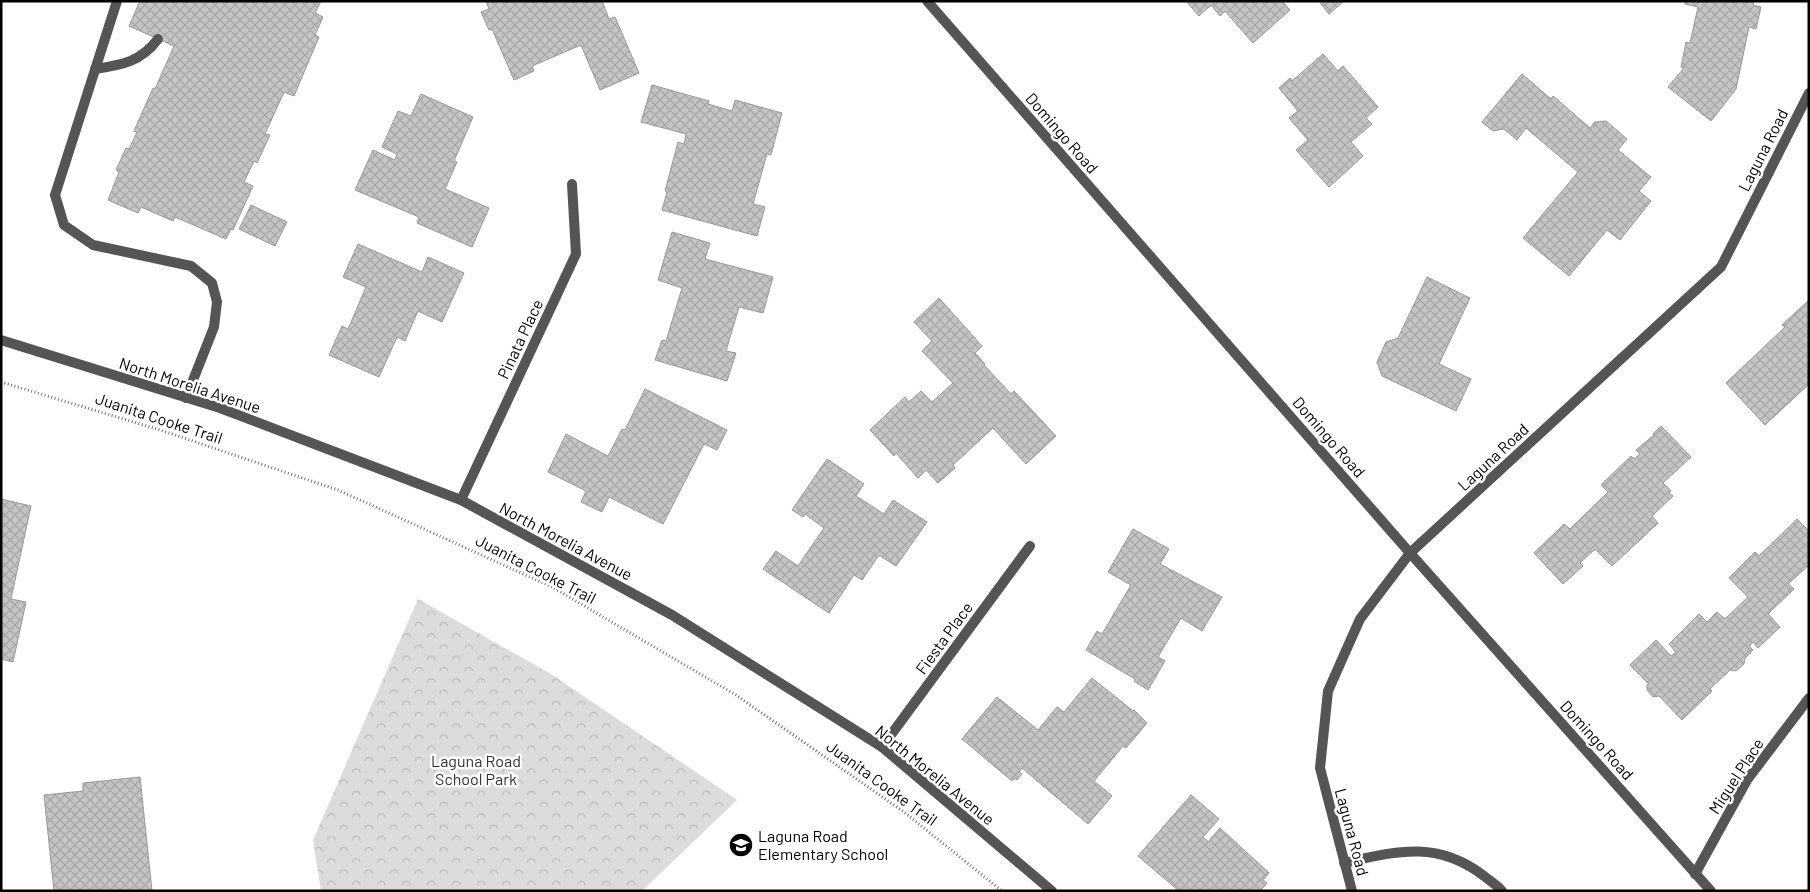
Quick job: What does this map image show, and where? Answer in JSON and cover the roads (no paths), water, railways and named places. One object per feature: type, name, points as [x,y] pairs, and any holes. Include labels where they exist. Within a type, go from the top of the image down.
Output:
[{"type":"street","points":[[117,1],[55,195],[64,225],[93,245],[191,266],[212,283],[217,302],[214,327],[186,398]]},
{"type":"street","name":"Domingo Road","points":[[926,1],[1410,553],[1711,891]]},
{"type":"street","points":[[95,69],[126,64],[150,50],[158,39]]},
{"type":"street","name":"Laguna Road","points":[[1352,891],[1320,768],[1328,691],[1360,619],[1410,553],[1721,267],[1809,93]]},
{"type":"street","name":"Pinata Place","points":[[461,500],[576,254],[572,184]]},
{"type":"street","name":"North Morelia Avenue","points":[[1,340],[220,408],[461,500],[672,615],[882,747],[1052,891]]},
{"type":"street","name":"Fiesta Place","points":[[882,747],[1030,546]]},
{"type":"street","name":"Miguel Place","points":[[1695,874],[1747,780],[1809,698]]},
{"type":"street","points":[[1344,863],[1392,852],[1434,852],[1469,864],[1502,891]]},
{"type":"place","name":"Laguna Road Elementary School","points":[[741,845]]},
{"type":"park label","name":"Laguna Road School Park","points":[[476,770]]}]
